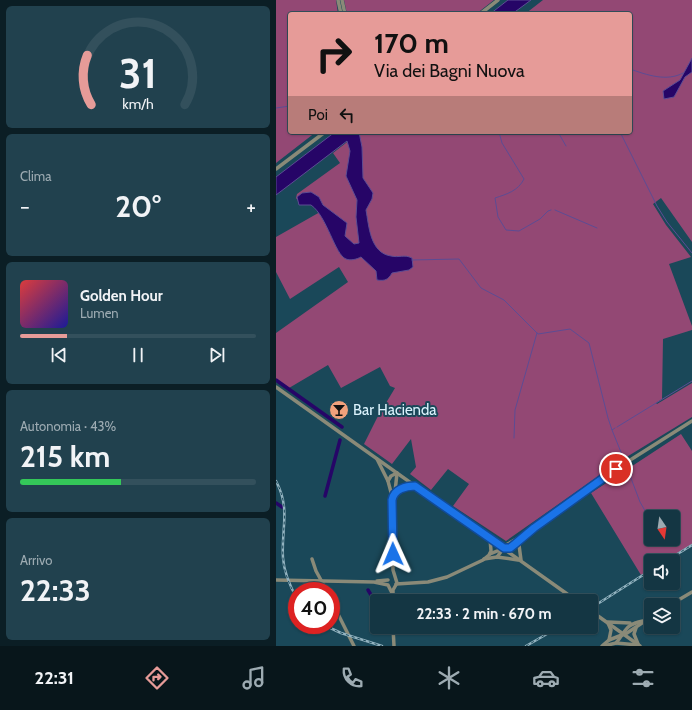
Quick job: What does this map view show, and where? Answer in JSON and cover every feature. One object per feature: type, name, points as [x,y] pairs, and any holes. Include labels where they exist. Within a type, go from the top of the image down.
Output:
[{"type":"street","points":[[338,0],[341,12]]},
{"type":"street","points":[[342,0],[344,12]]},
{"type":"street","points":[[483,12],[498,0]]},
{"type":"street","points":[[276,169],[322,134]]},
{"type":"street","points":[[276,386],[567,594]]},
{"type":"street","points":[[483,560],[489,555],[504,548],[510,548],[522,536],[616,469],[692,421]]},
{"type":"street","points":[[376,458],[394,494]]},
{"type":"street","points":[[388,481],[391,476],[397,473]]},
{"type":"street","points":[[392,594],[389,586],[392,579],[393,568],[394,494],[397,473]]},
{"type":"street","points":[[394,494],[403,488],[415,486]]},
{"type":"street","points":[[521,561],[519,545],[522,536]]},
{"type":"street","points":[[489,555],[492,551],[490,538]]},
{"type":"street","points":[[496,557],[504,548]]},
{"type":"street","points":[[276,580],[374,582],[392,579],[417,583],[442,579],[483,560],[496,557],[521,561]]},
{"type":"street","points":[[312,559],[313,565],[321,581]]},
{"type":"street","points":[[392,579],[396,585]]},
{"type":"street","points":[[374,582],[389,586],[405,582]]},
{"type":"street","points":[[392,594],[396,585]]},
{"type":"street","points":[[680,599],[692,592]]},
{"type":"street","points":[[598,616],[640,646]]},
{"type":"street","points":[[340,618],[354,646]]},
{"type":"street","points":[[607,622],[631,623],[644,620]]},
{"type":"street","points":[[607,622],[611,630],[609,640]]},
{"type":"street","points":[[602,646],[609,640],[637,627],[644,622]]},
{"type":"street","points":[[616,643],[631,623]]},
{"type":"street","points":[[637,627],[634,634],[640,646]]},
{"type":"street","points":[[393,634],[394,646]]},
{"type":"street","points":[[602,646],[616,643],[640,646]]},
{"type":"shaded area","points":[[276,0],[336,0],[338,12],[288,12],[288,134],[313,134],[276,163]]},
{"type":"shaded area","points":[[344,0],[494,0],[479,12],[347,12]]},
{"type":"shaded area","points":[[508,0],[531,0],[515,12],[493,12]]},
{"type":"shaded area","points":[[543,0],[692,0],[692,242],[661,198],[653,204],[666,225],[691,257],[669,264],[692,326],[692,330],[663,339],[662,399],[656,403],[657,404],[692,383],[692,417],[620,461],[506,541],[453,506],[469,484],[448,469],[431,490],[410,474],[416,467],[411,439],[392,464],[364,444],[377,418],[395,388],[390,386],[380,367],[341,388],[328,365],[289,388],[276,379],[276,333],[348,282],[339,267],[290,299],[276,272],[276,237],[320,212],[315,202],[298,201],[296,198],[297,194],[340,163],[333,153],[357,134],[632,134],[632,12],[528,12]]},
{"type":"shaded area","points":[[692,58],[692,72],[685,77],[674,97],[664,99],[663,91],[680,80]]},
{"type":"shaded area","points":[[332,134],[359,134],[362,147],[363,178],[373,193],[372,199],[366,210],[372,238],[379,250],[384,254],[412,258],[413,267],[409,270],[392,273],[388,279],[377,280],[376,271],[361,257],[350,260],[342,256],[317,210],[311,205],[299,205],[297,197],[302,193],[311,192],[319,197],[323,205],[347,223],[345,236],[354,244],[359,243],[356,217],[357,200],[346,176],[350,151],[347,141],[276,195],[276,177]]},
{"type":"shaded area","points":[[681,434],[692,451],[692,544],[676,554],[644,554],[644,573],[641,575],[591,493]]},
{"type":"waterway","points":[[632,70],[657,77],[677,76],[683,73]]},
{"type":"waterway","points":[[276,108],[288,106]]},
{"type":"waterway","points":[[500,134],[502,143],[524,179],[515,189],[495,198],[498,217],[506,230],[519,231],[540,219],[551,210]]},
{"type":"waterway","points":[[559,134],[566,146]]},
{"type":"waterway","points":[[621,134],[657,206],[667,222],[692,253]]},
{"type":"waterway","points":[[555,210],[597,228]]},
{"type":"waterway","points":[[412,260],[459,259],[481,288],[504,300],[538,334],[570,329],[589,343],[608,418],[612,430],[615,428]]},
{"type":"waterway","points":[[514,438],[515,410],[537,333]]},
{"type":"waterway","points":[[276,380],[342,427]]},
{"type":"waterway","points":[[617,427],[692,381]]},
{"type":"waterway","points":[[612,430],[625,462]]},
{"type":"waterway","points":[[325,496],[340,440]]},
{"type":"waterway","points":[[626,465],[640,502],[645,510]]},
{"type":"waterway","points":[[276,503],[282,507]]},
{"type":"waterway","points":[[368,590],[370,594]]},
{"type":"railway","points":[[276,481],[281,491],[283,501],[283,558],[289,582]]},
{"type":"railway","points":[[677,554],[692,545]]},
{"type":"railway","points":[[598,604],[644,574]]},
{"type":"railway","points":[[340,633],[382,646]]},
{"type":"railway","points":[[526,646],[547,634]]},
{"type":"place","name":"Bar Hacienda","points":[[339,410]]},
{"type":"route","points":[[393,554],[392,496],[395,492],[403,488],[415,486],[504,548],[510,548],[522,536],[616,469]]}]
